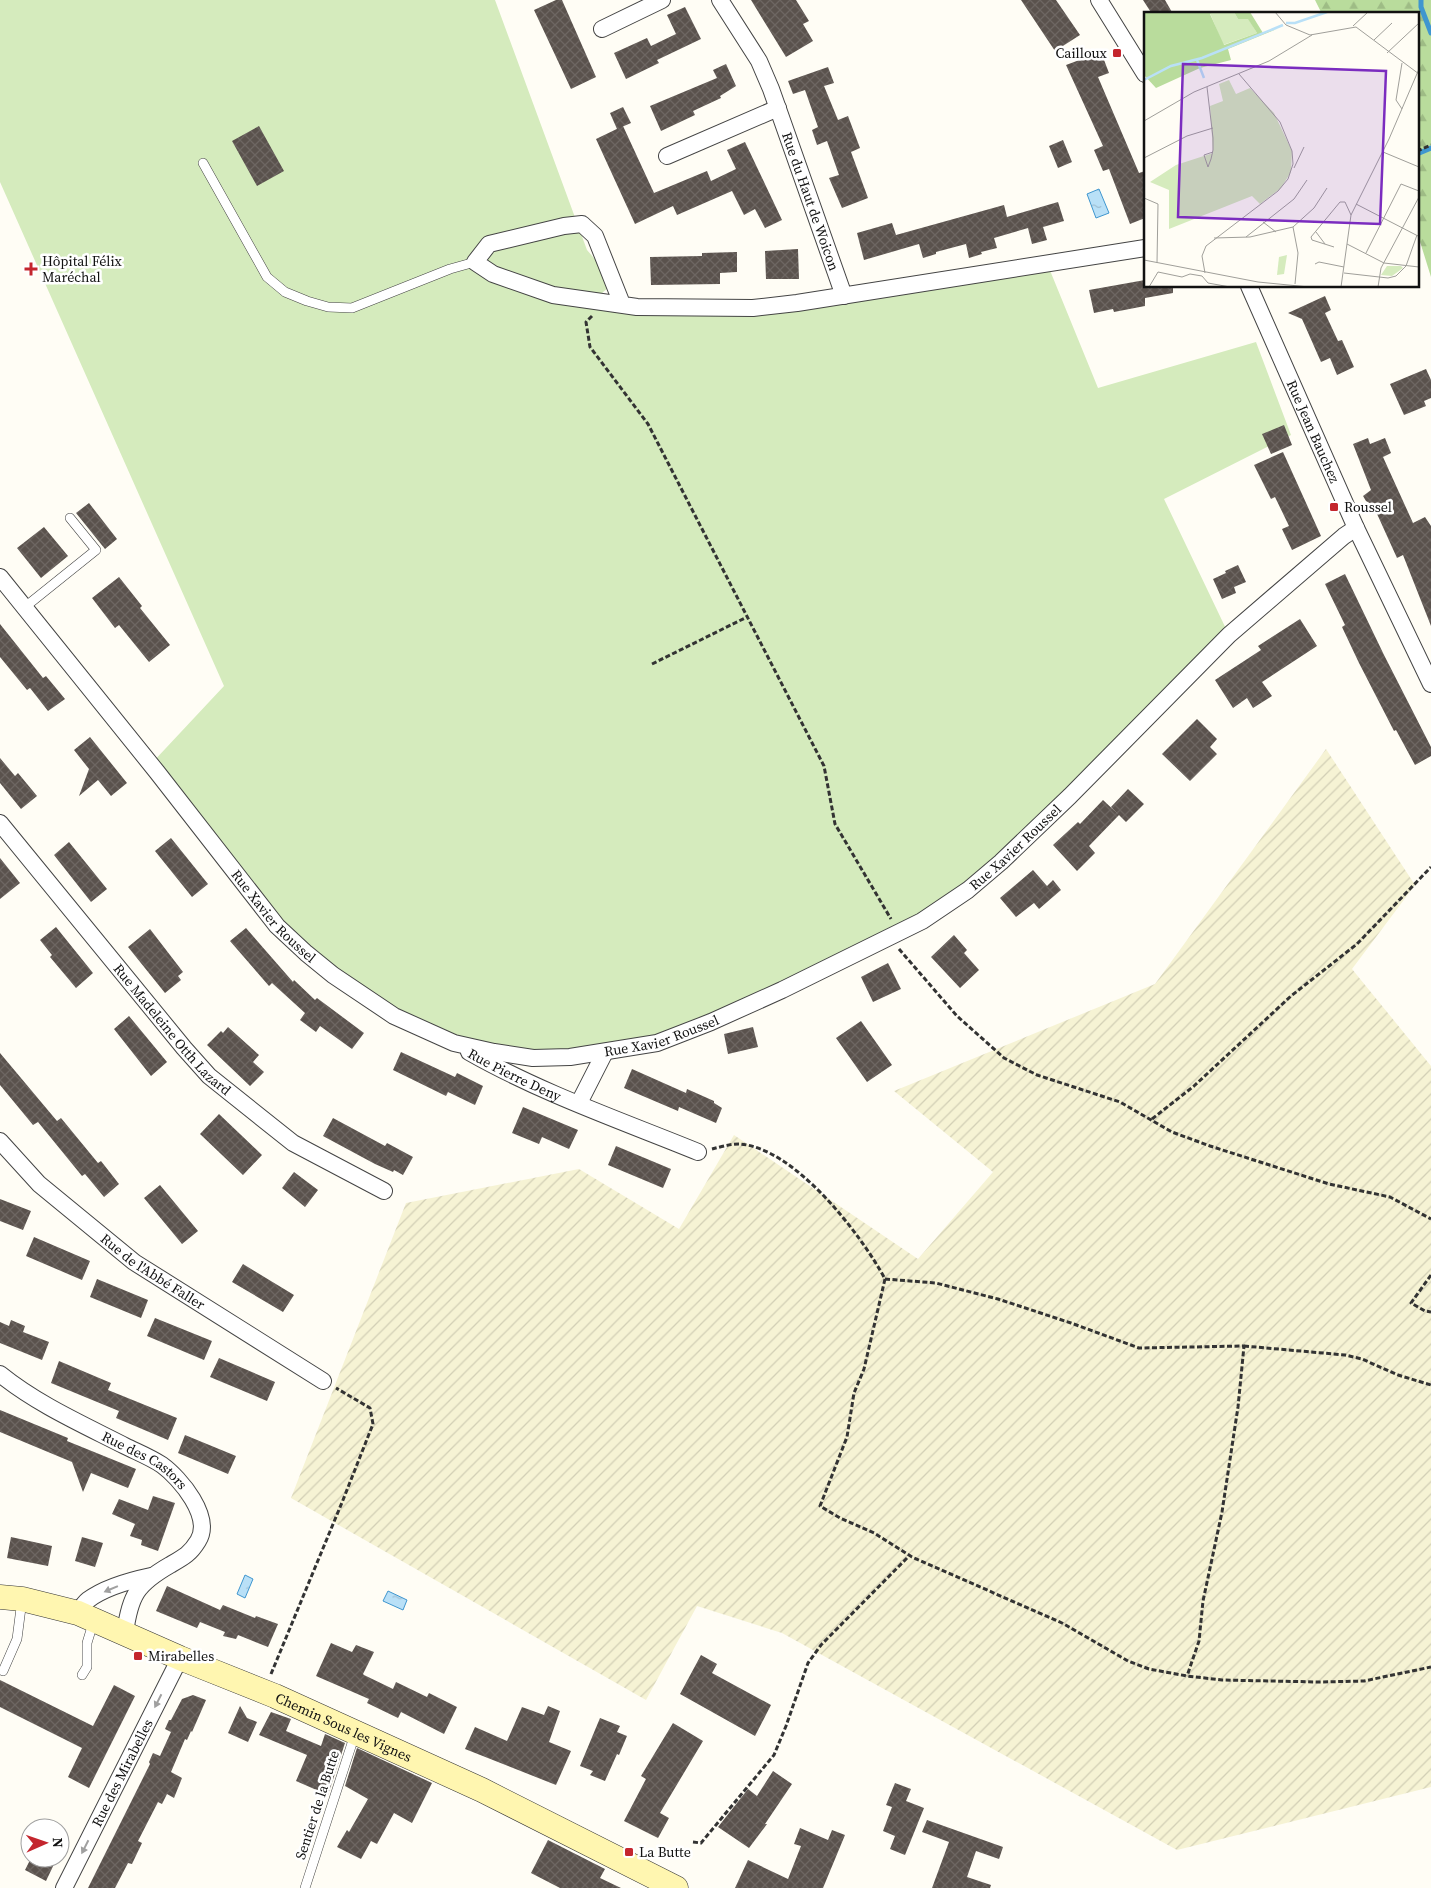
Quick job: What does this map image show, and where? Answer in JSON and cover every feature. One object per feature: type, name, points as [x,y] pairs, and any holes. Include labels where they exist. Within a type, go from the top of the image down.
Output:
[{"type":"street","points":[[602,29],[662,0]]},
{"type":"street","name":"Rue du Haut de Woicon","points":[[720,0],[759,62],[778,108],[844,296]]},
{"type":"street","points":[[1099,0],[1144,72]]},
{"type":"street","points":[[667,156],[778,108]]},
{"type":"street","points":[[622,304],[595,236],[582,224],[564,226],[489,244],[475,262],[493,274],[553,295],[637,307],[753,308],[844,296],[1144,248]]},
{"type":"street","name":"Rue Jean Bauchez","points":[[1250,288],[1356,528],[1431,684]]},
{"type":"street","name":"Rue Xavier Roussel","points":[[0,577],[277,926],[306,954],[333,975],[394,1016],[454,1043],[533,1058],[570,1057],[658,1043],[712,1022],[922,921],[968,890],[1001,862],[1070,796],[1229,635],[1344,536],[1356,528]]},
{"type":"street","name":"Rue Madeleine Otth Lazard","points":[[0,823],[209,1076],[293,1143],[384,1191]]},
{"type":"street","name":"Rue Pierre Deny","points":[[454,1043],[494,1066],[579,1104],[698,1152]]},
{"type":"street","name":"Rue Pierre Deny","points":[[579,1104],[604,1052]]},
{"type":"street","name":"Rue de l'Abbé Faller","points":[[0,1141],[39,1184],[134,1262],[322,1381]]},
{"type":"street","name":"Rue des Castors","points":[[0,1374],[56,1410],[162,1465],[181,1483],[195,1502],[202,1522],[200,1538],[191,1553],[151,1576],[132,1580],[86,1601],[86,1616]]},
{"type":"street","name":"Rue des Castors","points":[[125,1633],[128,1611],[134,1595],[151,1576]]},
{"type":"street","name":"Chemin Sous les Vignes","points":[[11,1598],[86,1616],[180,1658],[356,1731],[491,1794],[674,1888]]},
{"type":"street","name":"Rue des Mirabelles","points":[[64,1888],[180,1658]]},
{"type":"lane","points":[[203,163],[267,277],[285,292],[307,301],[328,307],[352,308],[450,269],[475,262]]},
{"type":"lane","points":[[25,607],[96,550],[70,518]]},
{"type":"lane","points":[[3,1671],[17,1639],[11,1598]]},
{"type":"lane","points":[[82,1675],[87,1667],[86,1616]]},
{"type":"lane","name":"Sentier de la Butte","points":[[305,1888],[356,1731]]},
{"type":"path","points":[[1418,151],[1431,145]]},
{"type":"path","points":[[604,302],[586,322],[590,347],[648,424],[824,766],[835,824],[894,935],[957,1016],[1004,1058],[1037,1075],[1120,1102],[1172,1132],[1210,1146],[1329,1184],[1390,1197],[1431,1219]]},
{"type":"path","points":[[652,664],[747,617]]},
{"type":"path","points":[[1152,1119],[1194,1086],[1291,996],[1356,944],[1431,867]]},
{"type":"path","points":[[698,1152],[738,1144],[757,1148],[792,1168],[819,1189],[865,1246],[884,1279],[864,1369],[854,1393],[847,1437],[820,1506],[840,1518],[874,1533],[910,1555],[1062,1624],[1128,1661],[1149,1669],[1222,1680],[1319,1682],[1355,1681],[1431,1667]]},
{"type":"path","points":[[1431,1275],[1411,1303],[1419,1309],[1431,1312]]},
{"type":"path","points":[[884,1279],[936,1283],[998,1299],[1071,1322],[1139,1348],[1244,1346],[1345,1355],[1362,1359],[1431,1385]]},
{"type":"path","points":[[1187,1676],[1199,1641],[1203,1601],[1222,1512],[1238,1407],[1244,1346]]},
{"type":"path","points":[[265,1692],[373,1424],[370,1408],[322,1381]]},
{"type":"path","points":[[693,1842],[701,1843],[774,1755],[808,1663],[821,1645],[910,1555]]},
{"type":"shaded area","points":[[1326,749],[1415,885],[1352,969],[1431,1066],[1431,1787],[1177,1850],[782,1633],[697,1606],[646,1700],[291,1498],[406,1203],[579,1169],[679,1229],[734,1135],[918,1259],[993,1172],[894,1091],[1155,984]]},
{"type":"green space","points":[[0,0],[495,0],[587,250],[599,264],[608,288],[602,293],[607,306],[817,305],[1049,268],[1098,388],[1256,342],[1291,435],[1164,499],[1229,635],[968,890],[711,1022],[570,1057],[454,1043],[306,953],[151,764],[224,686],[0,182]]},
{"type":"green space","points":[[1315,0],[1431,0],[1431,277],[1418,235],[1418,12],[1321,12]]},
{"type":"water","points":[[1099,189],[1109,213],[1096,218],[1087,194]]},
{"type":"water","points":[[245,1575],[253,1579],[245,1598],[237,1594]]},
{"type":"water","points":[[388,1591],[407,1600],[403,1610],[383,1601]]},
{"type":"building","points":[[556,0],[562,0],[596,77],[571,89],[534,10]]},
{"type":"building","points":[[751,0],[796,0],[809,21],[803,24],[813,41],[786,57]]},
{"type":"building","points":[[1021,0],[1056,0],[1080,35],[1055,51]]},
{"type":"building","points":[[1143,0],[1165,0],[1172,12],[1151,12]]},
{"type":"building","points":[[685,7],[701,39],[657,60],[659,63],[626,79],[614,53],[647,38],[651,46],[676,34],[667,15]]},
{"type":"building","points":[[1101,52],[1109,73],[1098,77],[1139,173],[1144,171],[1144,218],[1130,224],[1109,169],[1103,171],[1094,150],[1103,146],[1066,65]]},
{"type":"building","points":[[726,64],[736,86],[720,96],[721,98],[693,111],[695,115],[661,131],[650,106],[717,78],[713,70]]},
{"type":"building","points":[[828,67],[834,83],[824,86],[838,120],[848,116],[860,148],[851,152],[868,198],[842,208],[829,178],[839,175],[827,141],[817,145],[812,130],[818,127],[805,90],[793,94],[788,81]]},
{"type":"building","points":[[623,107],[631,123],[617,129],[610,113]]},
{"type":"building","points":[[259,126],[284,171],[257,186],[232,141]]},
{"type":"building","points":[[623,126],[654,193],[707,171],[711,181],[736,169],[727,150],[745,142],[782,220],[765,228],[755,209],[744,215],[732,191],[677,215],[673,206],[635,224],[596,139]]},
{"type":"building","points":[[1063,140],[1072,162],[1058,168],[1049,146]]},
{"type":"building","points":[[1058,202],[1064,221],[1043,227],[1047,240],[1032,244],[1028,228],[994,238],[997,248],[981,252],[982,254],[969,258],[966,244],[936,252],[936,254],[923,258],[919,244],[864,260],[857,233],[892,223],[896,235],[1004,205],[1007,217]]},
{"type":"building","points":[[798,249],[799,279],[766,279],[765,251]]},
{"type":"building","points":[[737,252],[737,272],[720,273],[720,284],[651,285],[650,257],[702,256],[702,253]]},
{"type":"building","points":[[1144,280],[1144,288],[1173,288],[1173,293],[1145,298],[1145,306],[1114,312],[1113,309],[1094,313],[1089,290]]},
{"type":"building","points":[[1325,296],[1331,310],[1325,313],[1338,341],[1342,340],[1354,367],[1337,375],[1330,358],[1321,362],[1302,319],[1288,313]]},
{"type":"building","points":[[1426,369],[1431,380],[1431,398],[1424,401],[1426,406],[1404,415],[1390,384]]},
{"type":"building","points":[[1284,425],[1292,445],[1271,454],[1262,434]]},
{"type":"building","points":[[1368,438],[1370,444],[1385,438],[1391,453],[1383,457],[1413,523],[1425,517],[1431,526],[1431,626],[1403,555],[1397,558],[1373,505],[1366,501],[1363,496],[1371,490],[1353,444]]},
{"type":"building","points":[[1283,452],[1321,536],[1292,550],[1282,529],[1289,526],[1275,497],[1271,499],[1254,465]]},
{"type":"building","points":[[89,503],[117,539],[105,549],[76,513]]},
{"type":"building","points":[[44,527],[68,556],[41,578],[17,548]]},
{"type":"building","points":[[1238,565],[1246,582],[1234,587],[1236,593],[1222,599],[1213,579]]},
{"type":"building","points":[[1345,574],[1431,747],[1431,756],[1415,765],[1396,730],[1394,731],[1359,663],[1342,627],[1345,625],[1325,584]]},
{"type":"building","points":[[119,577],[142,606],[140,608],[170,645],[149,662],[119,625],[115,628],[92,598]]},
{"type":"building","points":[[1300,619],[1317,646],[1262,682],[1272,696],[1253,708],[1247,698],[1233,708],[1215,680],[1261,650],[1258,646]]},
{"type":"building","points":[[0,624],[43,678],[46,676],[65,699],[48,711],[30,688],[27,690],[0,657]]},
{"type":"building","points":[[1197,719],[1217,739],[1210,747],[1217,754],[1190,781],[1162,754]]},
{"type":"building","points":[[90,737],[127,783],[111,796],[98,780],[79,796],[89,769],[74,750]]},
{"type":"building","points":[[0,758],[15,776],[18,773],[37,796],[21,809],[0,783]]},
{"type":"building","points":[[1128,789],[1144,804],[1126,822],[1111,807]]},
{"type":"building","points":[[1103,800],[1119,815],[1089,846],[1095,853],[1077,871],[1053,845],[1078,822],[1080,824]]},
{"type":"building","points":[[171,838],[208,884],[192,897],[155,851]]},
{"type":"building","points":[[69,842],[107,889],[91,902],[54,855]]},
{"type":"building","points":[[0,858],[20,883],[0,899]]},
{"type":"building","points":[[1033,870],[1047,886],[1053,880],[1061,890],[1039,909],[1034,903],[1016,917],[1000,898]]},
{"type":"building","points":[[56,927],[93,973],[76,988],[50,957],[52,955],[40,940]]},
{"type":"building","points":[[246,928],[293,982],[294,980],[315,1000],[317,998],[364,1033],[352,1049],[320,1026],[316,1032],[300,1020],[305,1013],[272,983],[269,986],[230,941]]},
{"type":"building","points":[[150,929],[183,972],[178,976],[181,980],[165,993],[128,947]]},
{"type":"building","points":[[954,935],[967,950],[964,953],[979,970],[960,988],[931,957]]},
{"type":"building","points":[[888,963],[901,989],[873,1002],[861,977]]},
{"type":"building","points":[[129,1016],[167,1062],[151,1076],[114,1029]]},
{"type":"building","points":[[861,1021],[892,1065],[867,1082],[836,1038]]},
{"type":"building","points":[[228,1027],[259,1055],[253,1062],[264,1072],[250,1086],[207,1045],[221,1031],[223,1033]]},
{"type":"building","points":[[753,1027],[758,1047],[728,1054],[724,1034]]},
{"type":"building","points":[[401,1052],[455,1077],[457,1073],[483,1086],[475,1105],[448,1092],[446,1096],[393,1070]]},
{"type":"building","points":[[0,1053],[57,1121],[61,1118],[98,1163],[101,1161],[119,1184],[104,1197],[85,1174],[82,1176],[38,1122],[33,1125],[0,1085]]},
{"type":"building","points":[[632,1069],[686,1093],[687,1089],[714,1101],[714,1103],[722,1108],[716,1123],[679,1107],[678,1111],[624,1088]]},
{"type":"building","points":[[523,1107],[578,1130],[569,1149],[542,1137],[539,1144],[512,1133]]},
{"type":"building","points":[[219,1114],[262,1155],[243,1175],[200,1134]]},
{"type":"building","points":[[333,1118],[385,1146],[387,1143],[413,1157],[403,1175],[375,1164],[323,1136]]},
{"type":"building","points":[[616,1146],[671,1169],[663,1188],[608,1165]]},
{"type":"building","points":[[294,1172],[318,1190],[305,1207],[282,1188]]},
{"type":"building","points":[[160,1185],[198,1231],[182,1244],[144,1198]]},
{"type":"building","points":[[0,1199],[31,1211],[23,1230],[0,1221]]},
{"type":"building","points":[[34,1237],[90,1261],[82,1280],[26,1256]]},
{"type":"building","points":[[243,1264],[294,1295],[283,1312],[232,1282]]},
{"type":"building","points":[[97,1279],[148,1300],[141,1318],[90,1297]]},
{"type":"building","points":[[155,1318],[212,1341],[204,1360],[147,1336]]},
{"type":"building","points":[[11,1320],[25,1326],[23,1332],[49,1342],[42,1360],[0,1343],[0,1322],[9,1326]]},
{"type":"building","points":[[219,1358],[275,1382],[267,1401],[210,1377]]},
{"type":"building","points":[[59,1361],[111,1383],[108,1390],[177,1418],[168,1440],[116,1418],[119,1411],[51,1383]]},
{"type":"building","points":[[0,1410],[68,1438],[67,1441],[136,1469],[128,1488],[91,1473],[83,1492],[72,1462],[0,1432]]},
{"type":"building","points":[[185,1435],[236,1456],[228,1474],[178,1453]]},
{"type":"building","points":[[153,1496],[175,1503],[158,1551],[141,1545],[142,1540],[130,1536],[135,1524],[112,1514],[119,1499],[148,1510]]},
{"type":"building","points":[[11,1537],[52,1546],[48,1566],[7,1558]]},
{"type":"building","points":[[82,1537],[103,1543],[95,1567],[75,1561]]},
{"type":"building","points":[[167,1586],[220,1610],[223,1605],[255,1618],[256,1616],[278,1624],[268,1647],[238,1635],[236,1639],[223,1636],[225,1632],[200,1622],[197,1628],[156,1611]]},
{"type":"building","points":[[331,1643],[352,1652],[356,1645],[374,1652],[364,1675],[393,1689],[396,1682],[427,1697],[429,1693],[457,1707],[444,1734],[401,1712],[398,1718],[367,1703],[369,1699],[316,1676]]},
{"type":"building","points":[[701,1655],[717,1664],[712,1673],[771,1705],[755,1736],[680,1694]]},
{"type":"building","points":[[0,1680],[93,1726],[114,1685],[135,1696],[89,1788],[68,1777],[82,1748],[0,1707]]},
{"type":"building","points":[[193,1695],[206,1700],[192,1732],[187,1740],[185,1739],[171,1772],[182,1778],[174,1798],[167,1794],[162,1804],[158,1802],[138,1841],[142,1843],[132,1864],[128,1863],[115,1888],[88,1888],[150,1764],[153,1753],[160,1756],[171,1732],[165,1729],[169,1720],[171,1720],[182,1699]]},
{"type":"building","points":[[240,1706],[247,1718],[257,1722],[248,1742],[228,1733]]},
{"type":"building","points":[[548,1706],[560,1711],[549,1742],[571,1751],[556,1785],[465,1749],[475,1727],[507,1741],[522,1707],[544,1715]]},
{"type":"building","points":[[271,1712],[291,1719],[286,1731],[321,1746],[325,1734],[345,1743],[328,1795],[296,1781],[307,1755],[259,1735]]},
{"type":"building","points":[[600,1718],[620,1726],[617,1732],[627,1736],[605,1781],[590,1775],[593,1771],[580,1766]]},
{"type":"building","points":[[673,1723],[703,1741],[660,1813],[669,1818],[658,1838],[624,1821],[646,1779],[641,1776]]},
{"type":"building","points":[[357,1748],[432,1783],[412,1823],[394,1813],[377,1844],[371,1841],[361,1859],[337,1847],[347,1830],[349,1832],[368,1799],[345,1786]]},
{"type":"building","points":[[773,1771],[792,1784],[765,1824],[767,1824],[749,1848],[718,1827],[748,1789],[757,1796]]},
{"type":"building","points":[[895,1783],[911,1789],[906,1801],[924,1808],[905,1855],[890,1849],[895,1836],[883,1831],[892,1807],[886,1805]]},
{"type":"building","points":[[927,1820],[1003,1847],[999,1859],[976,1851],[967,1877],[991,1885],[990,1888],[932,1888],[949,1842],[922,1832]]},
{"type":"building","points":[[800,1828],[828,1840],[832,1830],[845,1835],[823,1888],[735,1888],[748,1860],[788,1879],[801,1846],[794,1844]]},
{"type":"building","points":[[548,1840],[605,1869],[600,1878],[621,1888],[560,1888],[531,1873]]},
{"type":"building","points":[[26,1868],[52,1868],[46,1881],[25,1870]]},
{"type":"waterway","points":[[1421,0],[1421,7],[1431,33]]},
{"type":"waterway","points":[[1418,154],[1431,148]]},
{"type":"place","name":"Cailloux","points":[[1117,53]]},
{"type":"place","name":"Hôpital Félix Maréchal","points":[[31,269]]},
{"type":"place","name":"Roussel","points":[[1334,507]]},
{"type":"place","name":"Mirabelles","points":[[138,1656]]},
{"type":"place","name":"La Butte","points":[[629,1852]]}]
